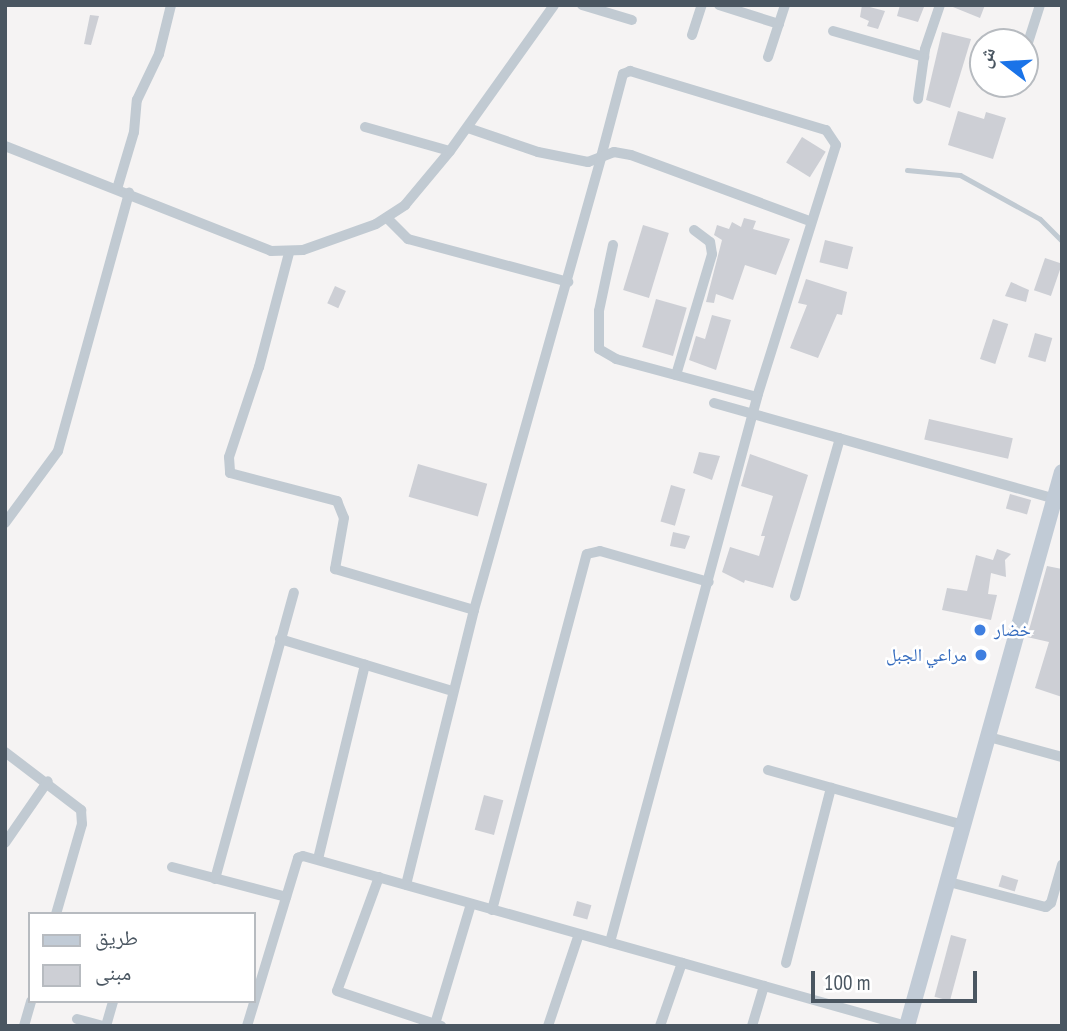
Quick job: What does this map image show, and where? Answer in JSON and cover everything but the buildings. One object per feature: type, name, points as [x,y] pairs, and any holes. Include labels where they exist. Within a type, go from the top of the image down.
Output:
[{"type":"street","points":[[117,189],[134,132],[137,100],[159,54],[171,5]]},
{"type":"street","points":[[5,146],[271,251],[289,253],[387,218],[412,197],[468,128],[554,5]]},
{"type":"street","points":[[582,5],[632,20]]},
{"type":"street","points":[[692,35],[702,5]]},
{"type":"street","points":[[719,5],[779,24]]},
{"type":"street","points":[[768,57],[785,5]]},
{"type":"street","points":[[918,99],[924,57],[940,5]]},
{"type":"street","points":[[1033,28],[1040,5]]},
{"type":"street","points":[[833,31],[924,57]]},
{"type":"street","points":[[406,885],[452,691],[548,335],[568,282],[623,74],[630,71],[833,135],[836,145],[809,220],[757,397],[610,942]]},
{"type":"street","points":[[365,127],[450,151]]},
{"type":"street","points":[[468,128],[570,161],[601,157],[614,152],[631,155],[809,220]]},
{"type":"street","points":[[5,523],[58,451],[129,193]]},
{"type":"street","points":[[387,218],[408,239],[568,282]]},
{"type":"street","points":[[676,375],[712,254],[710,242],[694,230]]},
{"type":"street","points":[[613,245],[599,311],[600,349],[616,359],[757,397]]},
{"type":"street","points":[[289,253],[259,367],[229,457],[230,473],[337,501],[344,518],[335,569],[474,610]]},
{"type":"street","points":[[714,403],[1058,500]]},
{"type":"street","points":[[795,596],[840,438]]},
{"type":"street","points":[[256,985],[298,858],[318,859],[906,1026],[1058,500],[1062,471]]},
{"type":"street","points":[[492,910],[587,554],[600,551],[709,582]]},
{"type":"street","points":[[215,878],[294,593]]},
{"type":"street","points":[[280,639],[452,691]]},
{"type":"street","points":[[318,859],[365,665]]},
{"type":"street","points":[[989,737],[1062,757]]},
{"type":"street","points":[[5,751],[74,800],[81,810],[82,824],[58,912]]},
{"type":"street","points":[[768,770],[964,825]]},
{"type":"street","points":[[5,844],[48,781]]},
{"type":"street","points":[[786,963],[831,788]]},
{"type":"street","points":[[949,882],[1046,907],[1051,903],[1062,865]]},
{"type":"street","points":[[172,867],[286,897]]},
{"type":"street","points":[[379,877],[337,991],[341,996],[438,1025],[471,904]]},
{"type":"street","points":[[548,1026],[579,934]]},
{"type":"street","points":[[660,1026],[682,963]]},
{"type":"street","points":[[752,1026],[764,986]]},
{"type":"street","points":[[24,1026],[30,1003]]},
{"type":"street","points":[[77,1018],[105,1026],[112,1003]]},
{"type":"street","points":[[247,1026],[252,1003]]},
{"type":"lane","points":[[907,170],[960,175],[1040,219],[1062,242]]},
{"type":"place","name":"خضار","points":[[980,630]]},
{"type":"place","name":"مراعي الجبل","points":[[981,655]]}]
